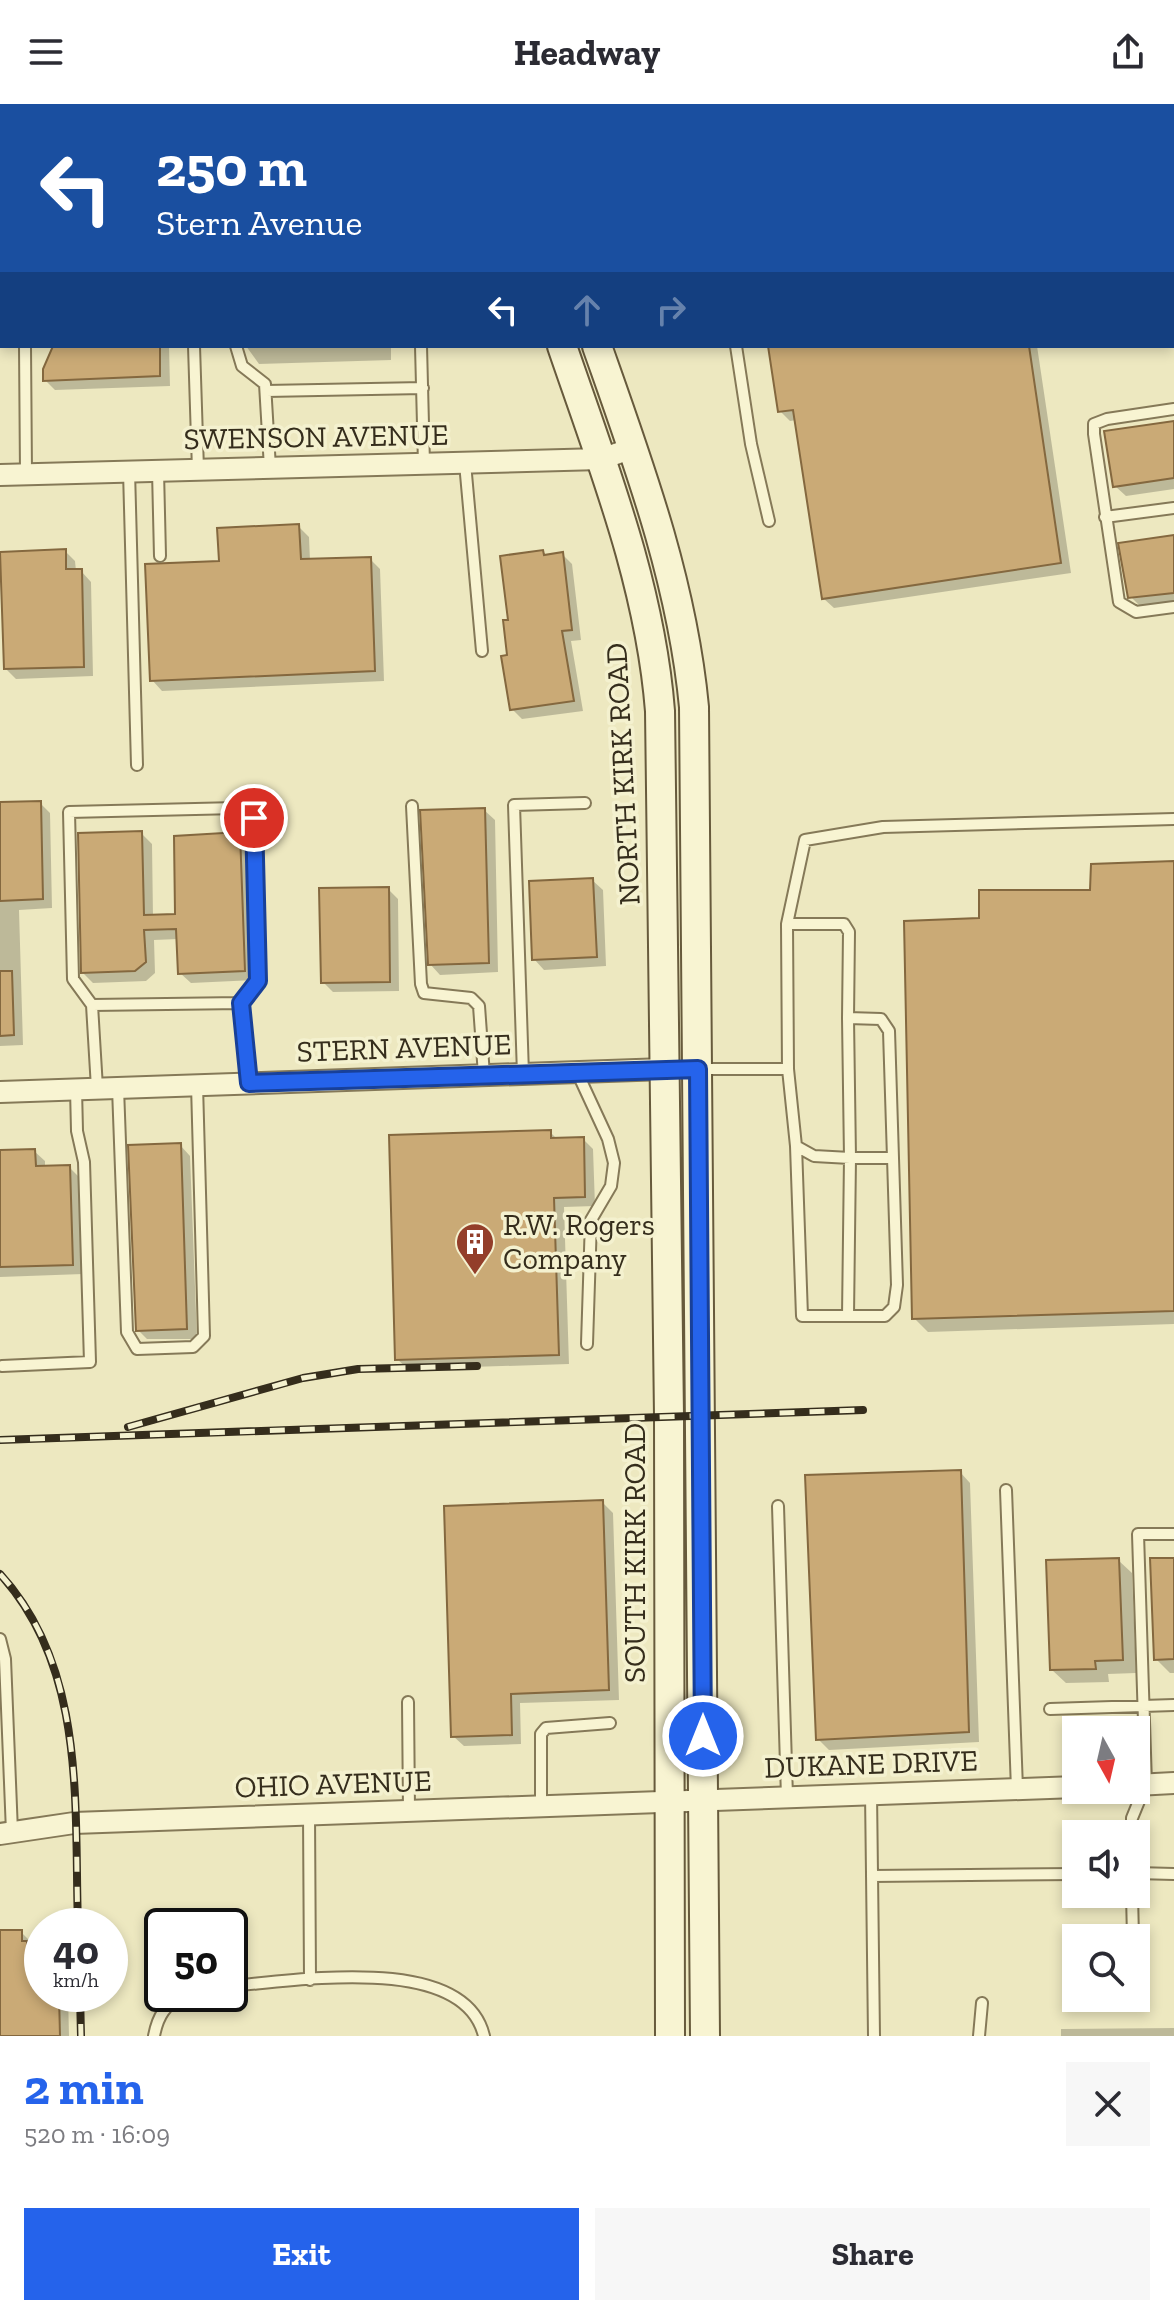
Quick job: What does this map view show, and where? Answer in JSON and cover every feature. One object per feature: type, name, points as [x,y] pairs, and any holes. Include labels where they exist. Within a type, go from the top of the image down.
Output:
[{"type":"main road","name":"NORTH KIRK ROAD","points":[[563,348],[638,572],[657,668],[664,802],[665,1069]]},
{"type":"main road","points":[[598,348],[671,564],[690,663],[696,754],[705,2036]]},
{"type":"main road","name":"SOUTH KIRK ROAD","points":[[665,1069],[670,2036]]},
{"type":"street","name":"SWENSON AVENUE","points":[[0,475],[601,459],[633,448]]},
{"type":"street","name":"STERN AVENUE","points":[[0,1092],[665,1069]]},
{"type":"street","points":[[1150,1784],[1174,1783]]},
{"type":"street","name":"DUKANE DRIVE","points":[[669,1801],[1062,1787]]},
{"type":"street","name":"OHIO AVENUE","points":[[6,1833],[74,1823],[669,1801]]},
{"type":"lane","points":[[25,348],[26,474]]},
{"type":"lane","points":[[194,348],[198,470]]},
{"type":"lane","points":[[237,348],[242,366],[265,384],[270,468]]},
{"type":"lane","points":[[421,348],[424,464]]},
{"type":"lane","points":[[736,348],[751,444],[769,521]]},
{"type":"lane","points":[[266,391],[423,388]]},
{"type":"lane","points":[[1174,409],[1107,419],[1094,424],[1119,602],[1136,612],[1174,607]]},
{"type":"lane","points":[[465,463],[482,651]]},
{"type":"lane","points":[[129,471],[137,765]]},
{"type":"lane","points":[[158,471],[160,556]]},
{"type":"lane","points":[[1105,517],[1174,508]]},
{"type":"lane","points":[[523,1074],[514,805],[585,803]]},
{"type":"lane","points":[[412,806],[421,984],[424,993],[471,998],[479,1006],[484,1075]]},
{"type":"lane","points":[[197,1085],[204,1336],[193,1347],[137,1349],[127,1332],[108,1088],[92,1005],[73,979],[69,812],[237,808],[254,818],[258,981],[241,1003],[249,1083]]},
{"type":"lane","points":[[848,1018],[881,1019],[889,1031],[894,1307],[885,1316],[802,1316],[796,1146],[788,1069],[787,924],[805,840],[883,827],[1174,819]]},
{"type":"lane","points":[[787,924],[844,924],[849,932],[848,1316]]},
{"type":"lane","points":[[92,1005],[241,1003]]},
{"type":"lane","points":[[665,1069],[788,1069]]},
{"type":"lane","points":[[577,1072],[608,1139],[614,1163],[611,1186],[591,1220],[587,1344]]},
{"type":"lane","points":[[2,1366],[90,1362],[84,1162],[77,1131],[76,1089]]},
{"type":"lane","points":[[796,1146],[814,1156],[893,1158]]},
{"type":"lane","points":[[1006,1490],[1017,1789]]},
{"type":"lane","points":[[778,1506],[787,1797]]},
{"type":"lane","points":[[1143,1716],[1138,1534],[1174,1534]]},
{"type":"lane","points":[[0,1639],[5,1659],[6,1833]]},
{"type":"lane","points":[[408,1702],[409,1811]]},
{"type":"lane","points":[[1050,1709],[1174,1705]]},
{"type":"lane","points":[[541,1806],[541,1734],[546,1728],[610,1723]]},
{"type":"lane","points":[[871,1793],[874,2036]]},
{"type":"lane","points":[[309,1814],[310,1980]]},
{"type":"lane","points":[[1150,1873],[1174,1874]]},
{"type":"lane","points":[[872,1876],[1062,1874]]},
{"type":"lane","points":[[248,1985],[310,1980],[413,1980],[460,1998],[481,2023],[484,2036]]},
{"type":"lane","points":[[979,2036],[982,2003]]},
{"type":"lane","points":[[154,2036],[162,2012]]},
{"type":"building","points":[[52,348],[160,348],[160,376],[43,381],[43,369]]},
{"type":"building","points":[[768,348],[1029,348],[1061,563],[822,599],[793,410],[778,412]]},
{"type":"building","points":[[1174,421],[1174,478],[1113,487],[1104,431]]},
{"type":"building","points":[[299,524],[301,559],[371,557],[375,671],[150,681],[145,564],[219,561],[217,528]]},
{"type":"building","points":[[1174,535],[1174,593],[1128,598],[1118,543]]},
{"type":"building","points":[[66,549],[66,569],[82,569],[84,667],[4,669],[0,552]]},
{"type":"building","points":[[543,550],[544,555],[563,552],[572,630],[562,631],[574,701],[510,710],[501,656],[507,655],[503,620],[508,620],[500,556]]},
{"type":"building","points":[[41,801],[43,899],[0,901],[0,802]]},
{"type":"building","points":[[485,808],[489,963],[428,965],[420,810]]},
{"type":"building","points":[[142,831],[144,915],[175,914],[174,836],[240,832],[245,971],[178,974],[176,929],[144,930],[146,962],[135,971],[81,973],[78,833]]},
{"type":"building","points":[[1174,861],[1174,1311],[912,1319],[904,921],[979,918],[979,890],[1090,890],[1091,864]]},
{"type":"building","points":[[593,878],[597,957],[532,960],[529,881]]},
{"type":"building","points":[[389,887],[390,982],[321,983],[319,888]]},
{"type":"building","points":[[0,971],[12,971],[14,1035],[0,1036]]},
{"type":"building","name":"R.W. Rogers Company","points":[[551,1130],[551,1138],[584,1137],[585,1197],[554,1198],[559,1355],[395,1360],[389,1135]]},
{"type":"building","points":[[181,1143],[187,1329],[136,1331],[128,1145]]},
{"type":"building","points":[[35,1149],[36,1166],[70,1165],[73,1265],[0,1267],[0,1150]]},
{"type":"building","points":[[961,1470],[969,1732],[816,1740],[805,1475]]},
{"type":"building","points":[[603,1500],[609,1690],[511,1694],[512,1735],[451,1737],[444,1506]]},
{"type":"building","points":[[1119,1558],[1123,1660],[1095,1661],[1096,1669],[1050,1670],[1046,1560]]},
{"type":"building","points":[[1150,1558],[1174,1558],[1174,1659],[1154,1660]]},
{"type":"building","points":[[0,1930],[22,1930],[24,2012],[59,2012],[60,2036],[0,2036]]},
{"type":"railway","points":[[128,1427],[303,1378],[358,1369],[477,1366]]},
{"type":"railway","points":[[0,1440],[863,1410]]},
{"type":"railway","points":[[0,1574],[28,1612],[48,1652],[62,1696],[75,1787],[78,1908]]},
{"type":"railway","points":[[80,2012],[81,2036]]},
{"type":"place","name":"R.W. Rogers Company","points":[[475,1276]]},
{"type":"route","points":[[254,818],[258,981],[241,1003],[249,1083],[698,1069],[703,1736]]}]
